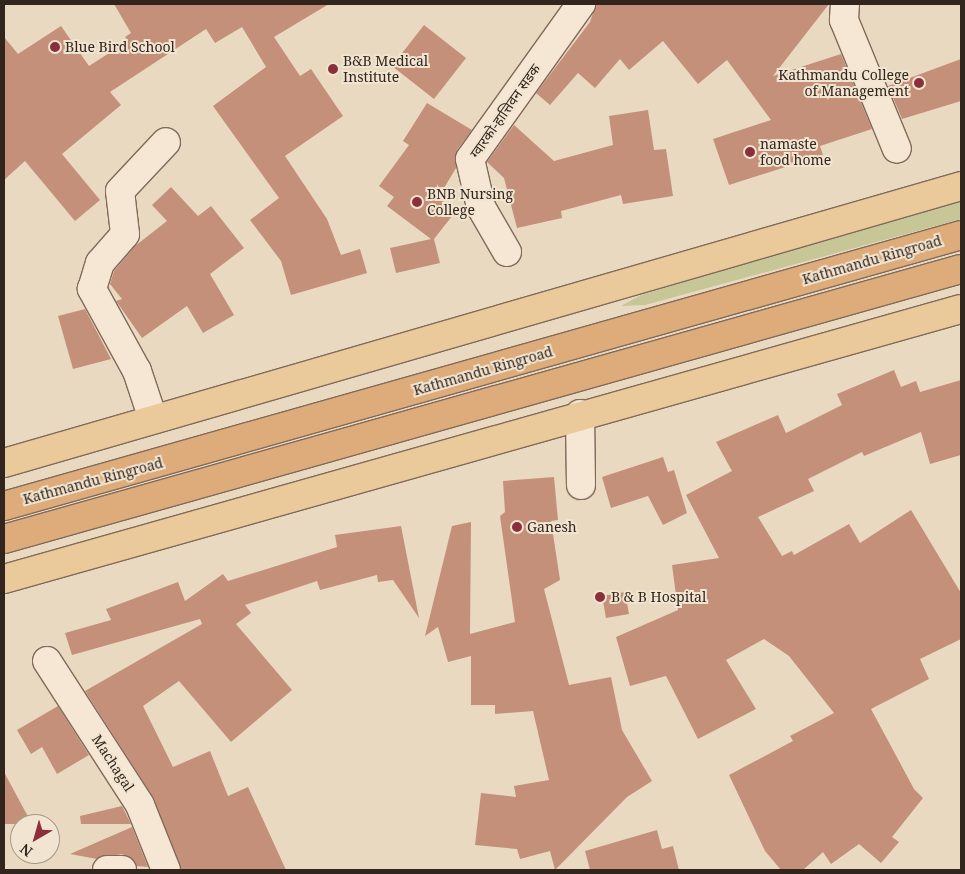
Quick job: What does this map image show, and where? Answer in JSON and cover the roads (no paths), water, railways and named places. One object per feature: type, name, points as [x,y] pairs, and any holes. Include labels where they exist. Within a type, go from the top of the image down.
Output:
[{"type":"highway","name":"Kathmandu Ringroad","points":[[4,506],[961,234]]},
{"type":"highway","points":[[4,540],[961,269]]},
{"type":"main road","points":[[4,463],[961,186]]},
{"type":"main road","points":[[4,579],[580,414],[961,309]]},
{"type":"street","name":"ग्वारको-हात्तिवन सडक","points":[[507,252],[481,207],[470,159],[581,4]]},
{"type":"street","points":[[845,4],[844,20],[897,149]]},
{"type":"street","points":[[153,419],[137,371],[92,289],[100,263],[125,234],[120,190],[166,142]]},
{"type":"street","points":[[580,414],[581,485]]},
{"type":"street","name":"Machagal","points":[[48,662],[140,805],[166,870]]},
{"type":"street","points":[[108,870],[122,870]]},
{"type":"place","name":"Blue Bird School","points":[[55,47]]},
{"type":"place","name":"B&B Medical Institute","points":[[333,69]]},
{"type":"place","name":"Kathmandu College of Management","points":[[919,83]]},
{"type":"place","name":"namaste food home","points":[[750,152]]},
{"type":"place","name":"BNB Nursing College","points":[[417,202]]},
{"type":"place","name":"Ganesh","points":[[517,527]]},
{"type":"place","name":"B & B Hospital","points":[[600,597]]}]
